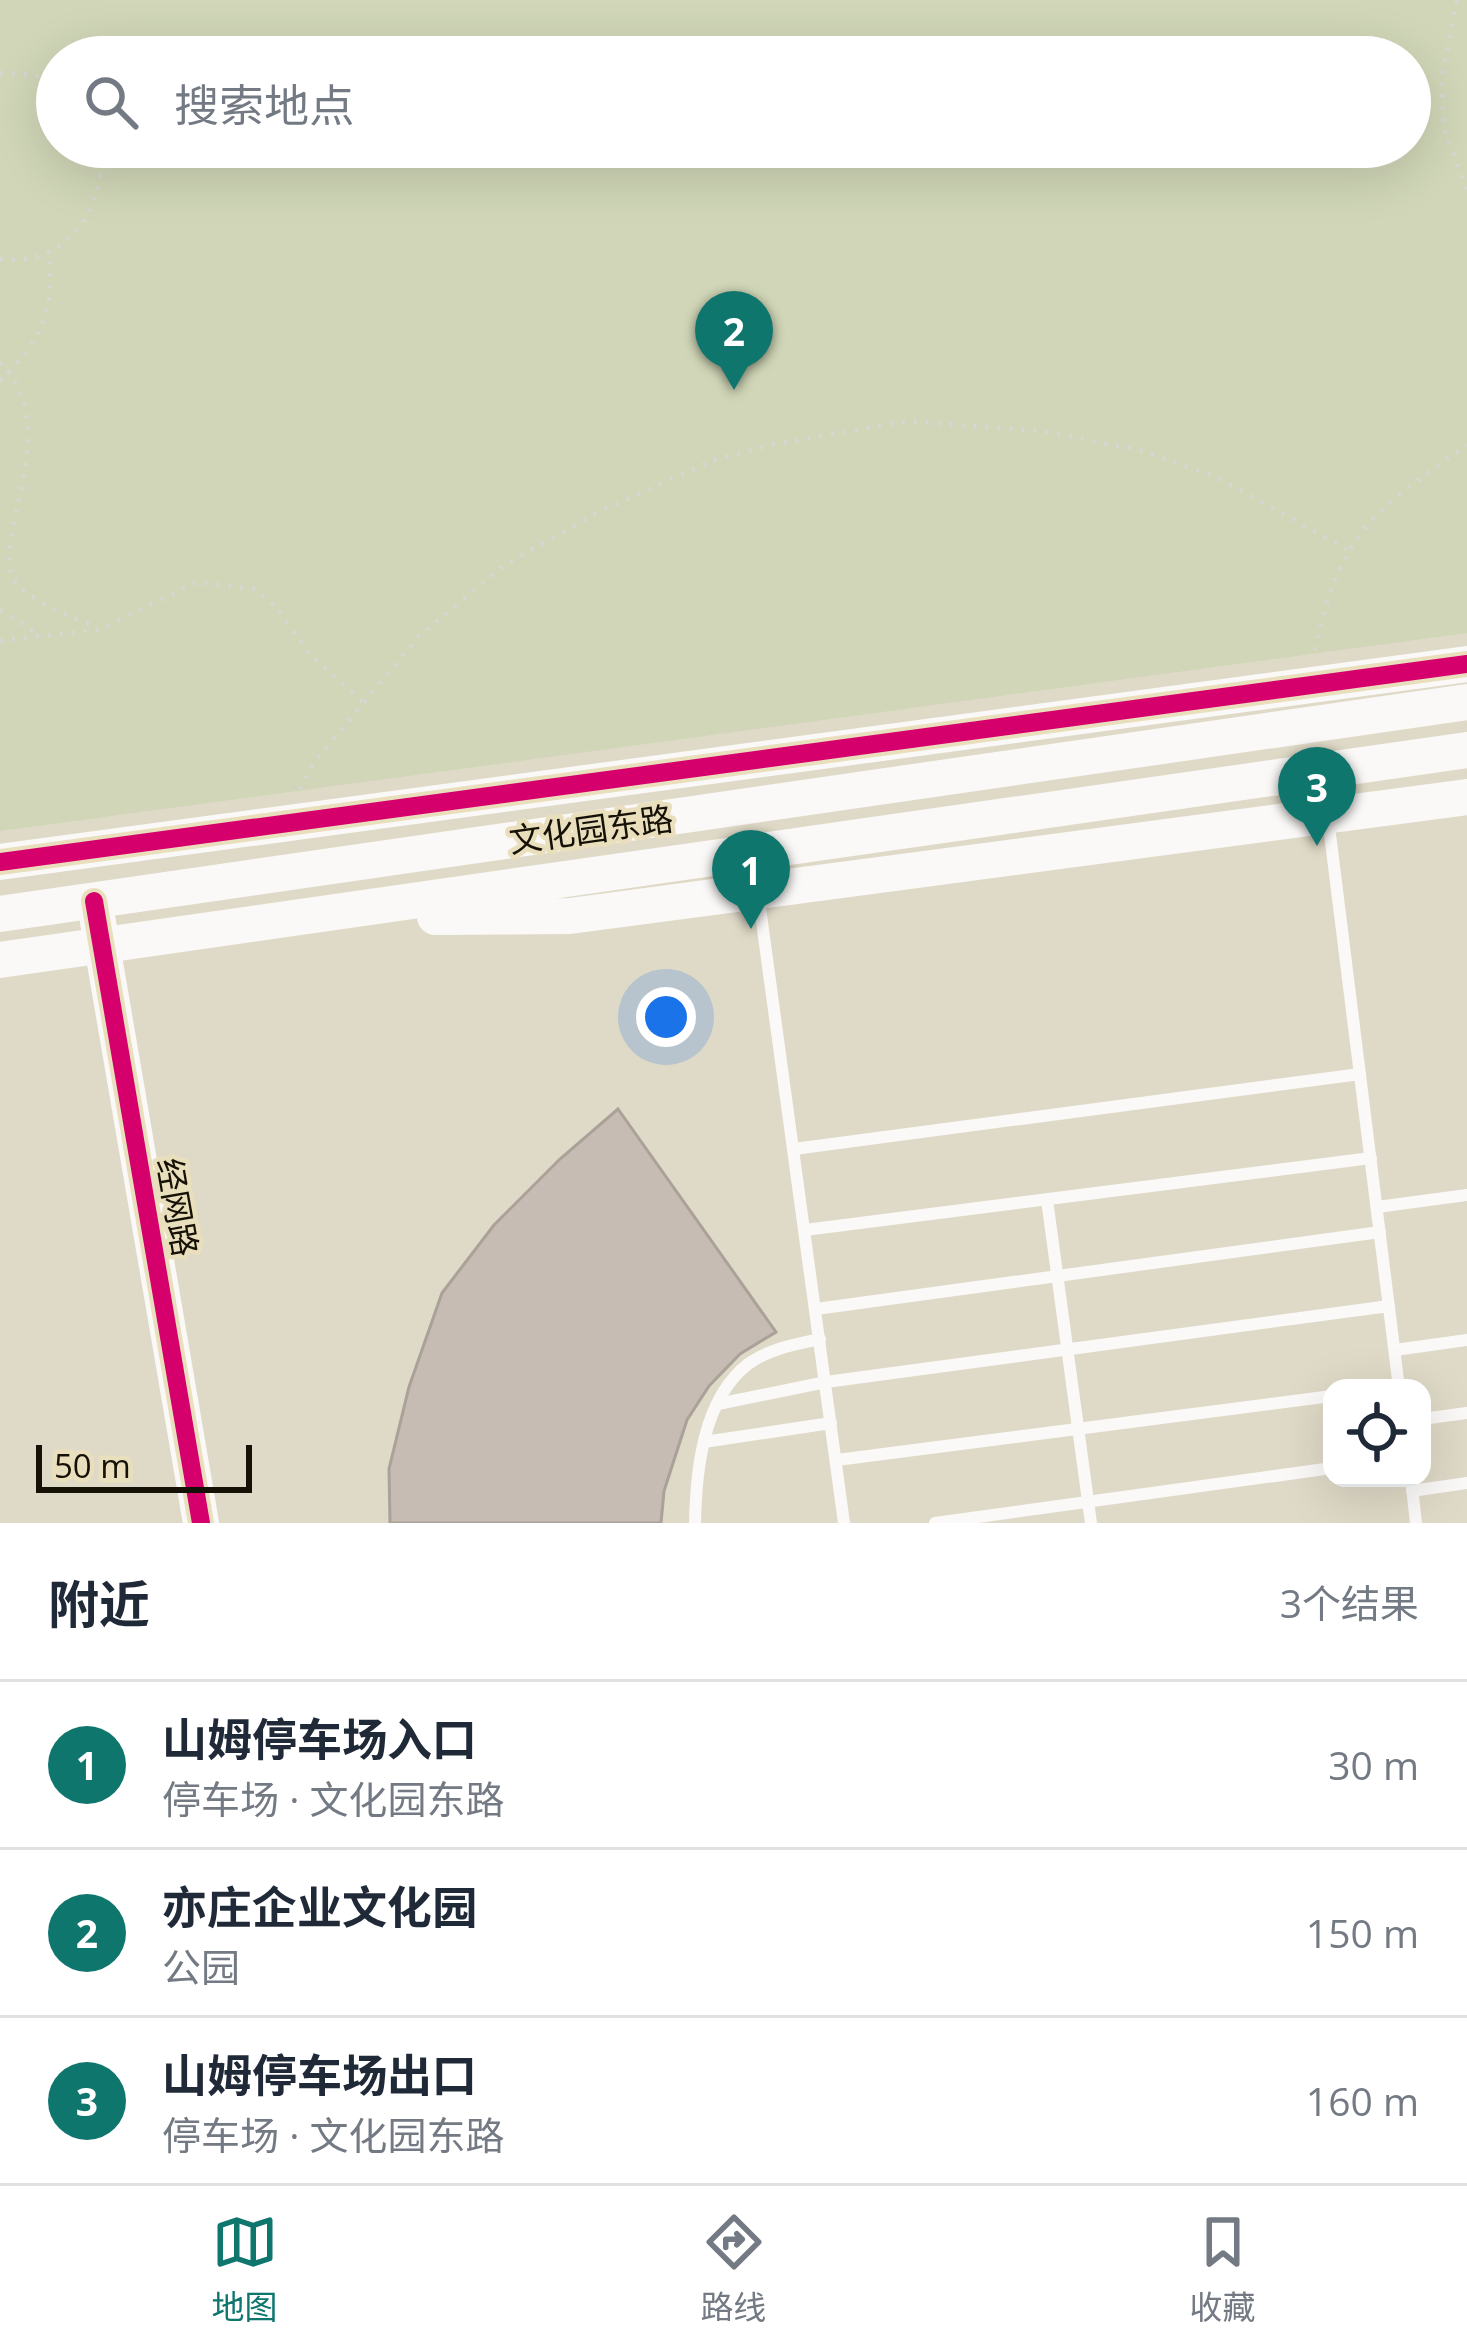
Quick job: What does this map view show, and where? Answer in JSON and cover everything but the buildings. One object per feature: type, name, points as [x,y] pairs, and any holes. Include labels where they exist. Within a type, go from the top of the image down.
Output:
[{"type":"street","points":[[0,862],[1467,664]]},
{"type":"street","name":"文化园东路","points":[[0,914],[1467,702]]},
{"type":"street","name":"文化园东路","points":[[0,960],[1467,750]]},
{"type":"street","points":[[664,818],[774,756]]},
{"type":"street","points":[[294,919],[570,916],[1467,796]]},
{"type":"street","name":"经网路","points":[[94,901],[201,1523]]},
{"type":"lane","points":[[1328,815],[1398,1379]]},
{"type":"lane","points":[[758,892],[844,1523]]},
{"type":"lane","points":[[794,1149],[1360,1074]]},
{"type":"lane","points":[[805,1230],[1371,1158]]},
{"type":"lane","points":[[1377,1207],[1467,1195]]},
{"type":"lane","points":[[1047,1200],[1091,1523]]},
{"type":"lane","points":[[816,1309],[1380,1232]]},
{"type":"lane","points":[[718,1404],[826,1382],[1389,1306]]},
{"type":"lane","points":[[695,1523],[704,1442],[718,1404],[747,1365],[782,1347],[820,1339]]},
{"type":"lane","points":[[1395,1350],[1467,1340]]},
{"type":"lane","points":[[837,1460],[1323,1397]]},
{"type":"lane","points":[[1431,1418],[1467,1413]]},
{"type":"lane","points":[[704,1442],[831,1423]]},
{"type":"lane","points":[[935,1523],[1323,1469]]},
{"type":"lane","points":[[1431,1484],[1467,1484]]},
{"type":"lane","points":[[1411,1487],[1416,1523]]},
{"type":"path","points":[[1457,0],[1442,76],[1443,125],[1467,190]]},
{"type":"path","points":[[0,64],[3,72],[36,76]]},
{"type":"path","points":[[0,259],[49,252],[73,236],[97,202],[104,168]]},
{"type":"path","points":[[0,381],[43,328],[52,295],[49,252]]},
{"type":"path","points":[[0,362],[9,372],[24,416],[2,539],[12,577],[50,608],[100,628]]},
{"type":"path","points":[[285,821],[313,764],[419,636],[506,564],[601,512],[716,460],[776,444],[907,421],[1040,431],[1136,448],[1216,477],[1347,549]]},
{"type":"path","points":[[1310,685],[1325,598],[1347,549],[1387,502],[1467,445]]},
{"type":"path","points":[[0,641],[100,628],[198,583],[255,590],[275,606],[311,656],[365,704]]},
{"type":"path","points":[[0,610],[40,636]]},
{"type":"green space","points":[[0,0],[1467,0],[1467,633],[0,831]]},
{"type":"cycle path","points":[[0,862],[1467,664]]},
{"type":"cycle path","points":[[94,901],[201,1523]]},
{"type":"place","name":"亦庄企业文化园","points":[[734,390]]},
{"type":"place","name":"山姆停车场出口","points":[[1317,846]]},
{"type":"place","name":"山姆停车场入口","points":[[751,929]]}]
